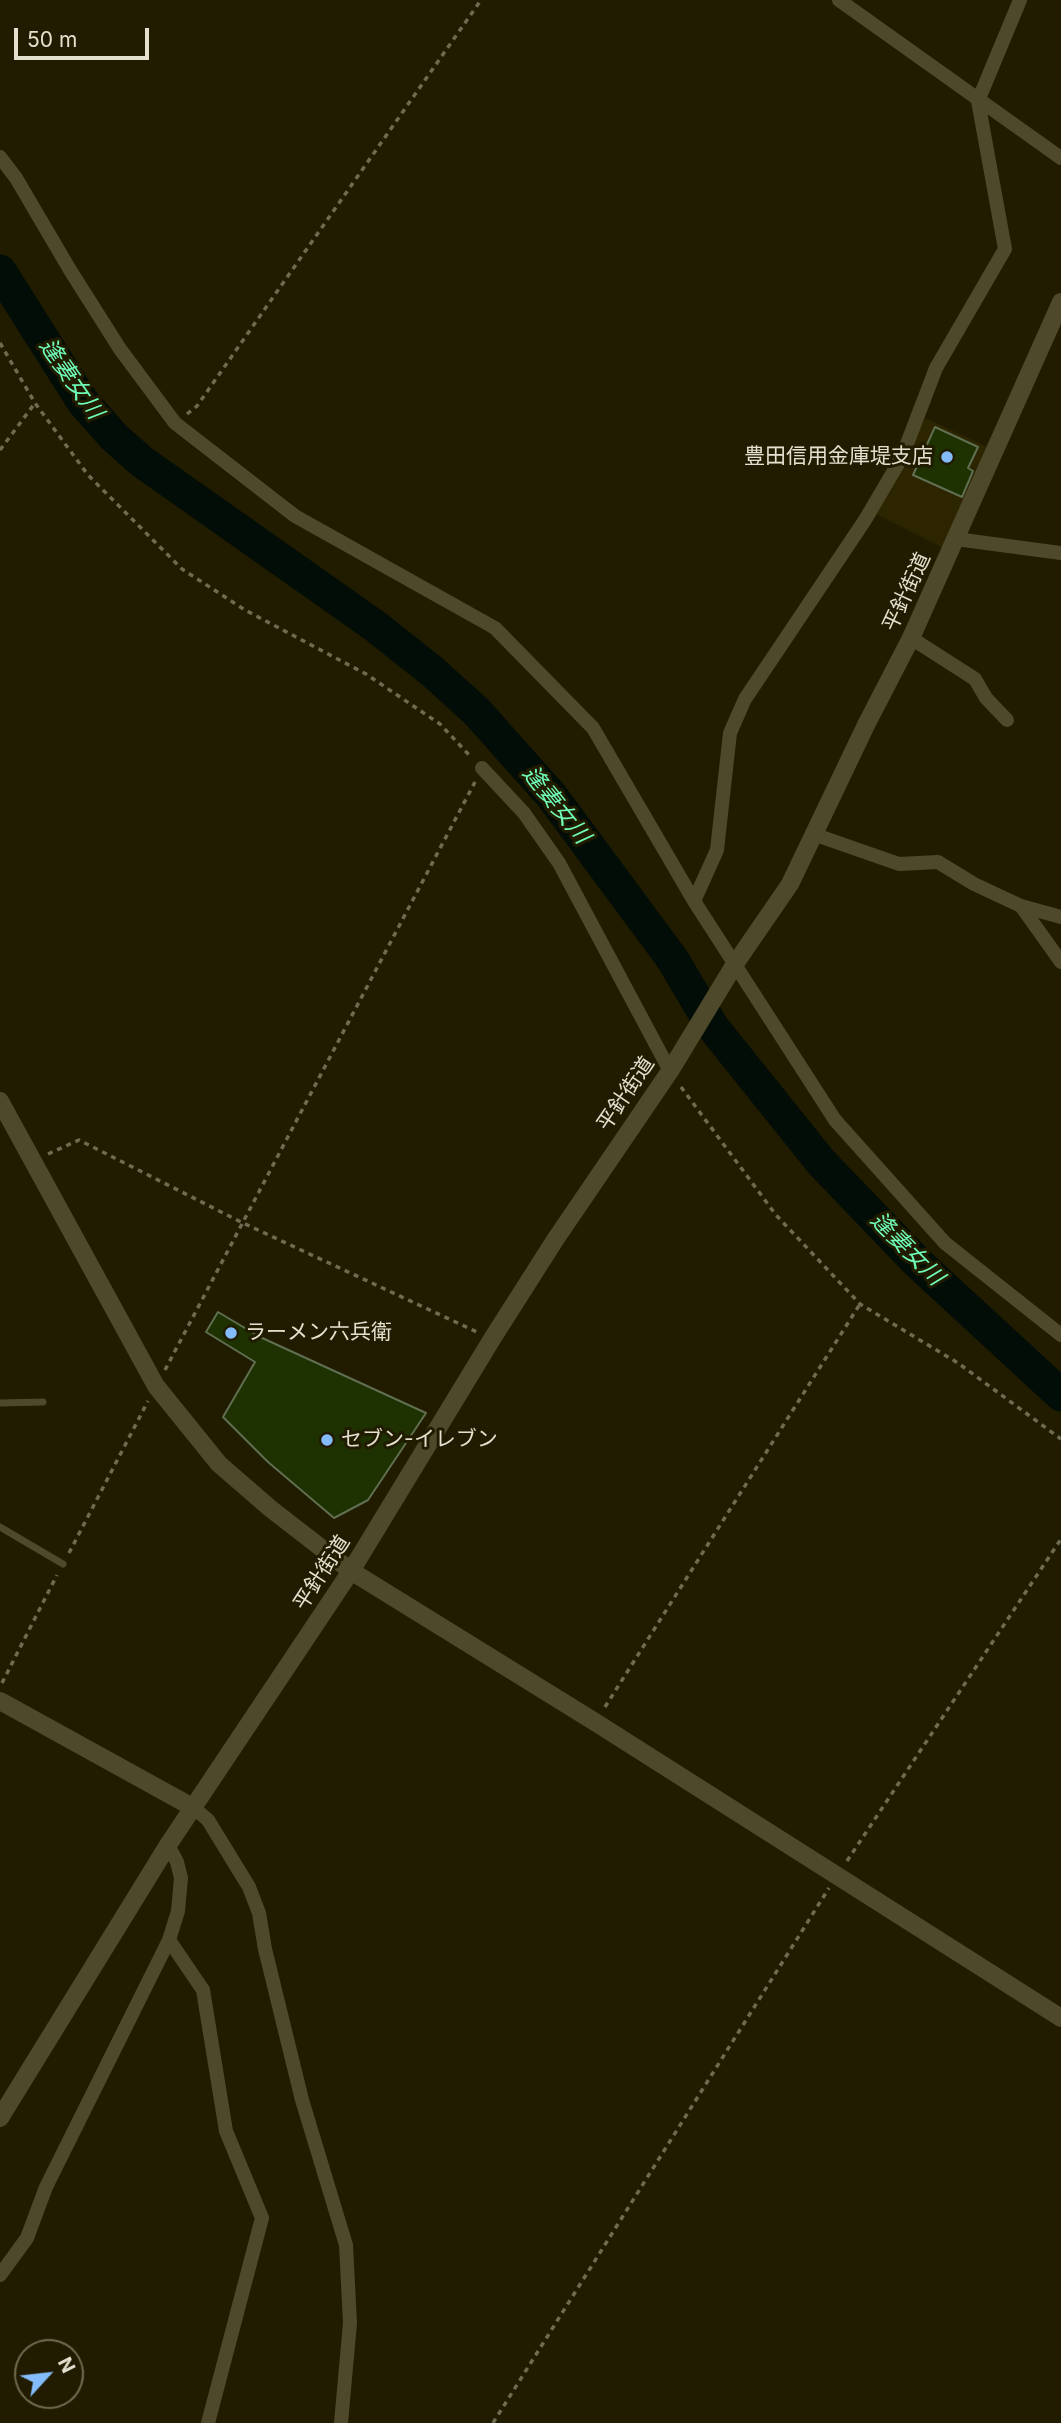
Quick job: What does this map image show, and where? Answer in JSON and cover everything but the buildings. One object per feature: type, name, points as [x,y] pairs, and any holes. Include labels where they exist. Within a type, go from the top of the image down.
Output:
[{"type":"street","points":[[839,0],[1061,158]]},
{"type":"street","points":[[694,901],[717,850],[730,733],[745,699],[865,520],[901,457],[936,368],[1005,249],[978,101],[1020,0]]},
{"type":"street","points":[[0,157],[30,200],[69,270],[120,349],[175,424],[295,516],[495,628],[593,728],[694,901],[835,1120],[945,1243],[1061,1335]]},
{"type":"street","name":"平針街道","points":[[0,2118],[168,1845],[351,1571],[555,1240],[670,1071],[735,964],[790,884],[911,638],[1061,302]]},
{"type":"street","points":[[956,539],[1061,552]]},
{"type":"street","points":[[911,638],[975,679],[986,698],[1007,720]]},
{"type":"street","points":[[482,768],[524,813],[559,863],[670,1071]]},
{"type":"street","points":[[813,834],[899,864],[938,862],[974,884],[1021,906],[1061,917]]},
{"type":"street","points":[[1021,906],[1061,962]]},
{"type":"street","points":[[0,1101],[156,1386],[219,1464],[271,1509],[351,1571],[595,1722],[1061,2018]]},
{"type":"street","points":[[0,1701],[194,1808],[208,1820],[249,1887],[259,1913],[265,1949],[302,2100],[346,2245],[350,2323],[341,2423]]},
{"type":"street","points":[[0,2275],[27,2238],[46,2188],[169,1940],[178,1911],[181,1878],[177,1862],[168,1845]]},
{"type":"street","points":[[169,1940],[203,1990],[226,2131],[262,2218],[208,2423]]},
{"type":"lane","points":[[0,1403],[43,1402]]},
{"type":"lane","points":[[0,1527],[63,1564]]},
{"type":"path","points":[[175,424],[197,406],[481,0]]},
{"type":"path","points":[[0,343],[34,403],[88,475],[182,569],[245,610],[366,674],[440,724],[482,768],[0,1687]]},
{"type":"path","points":[[0,450],[34,403]]},
{"type":"path","points":[[670,1071],[776,1215],[860,1304],[958,1363],[1061,1438]]},
{"type":"path","points":[[33,1161],[79,1140],[243,1223],[492,1339]]},
{"type":"path","points":[[595,1722],[860,1304]]},
{"type":"path","points":[[493,2423],[837,1876],[1061,1539]]},
{"type":"shaded area","points":[[925,418],[990,448],[947,550],[876,514]]},
{"type":"waterway","name":"逢妻女川","points":[[0,271],[83,402],[114,437],[141,461],[375,626],[433,672],[477,712],[551,795],[673,960],[712,1026],[821,1162],[918,1263],[1061,1395]]},
{"type":"place","name":"豊田信用金庫堤支店","points":[[947,457]]},
{"type":"place","name":"ラーメン六兵衛","points":[[231,1333]]},
{"type":"place","name":"セブン-イレブン","points":[[327,1440]]}]
